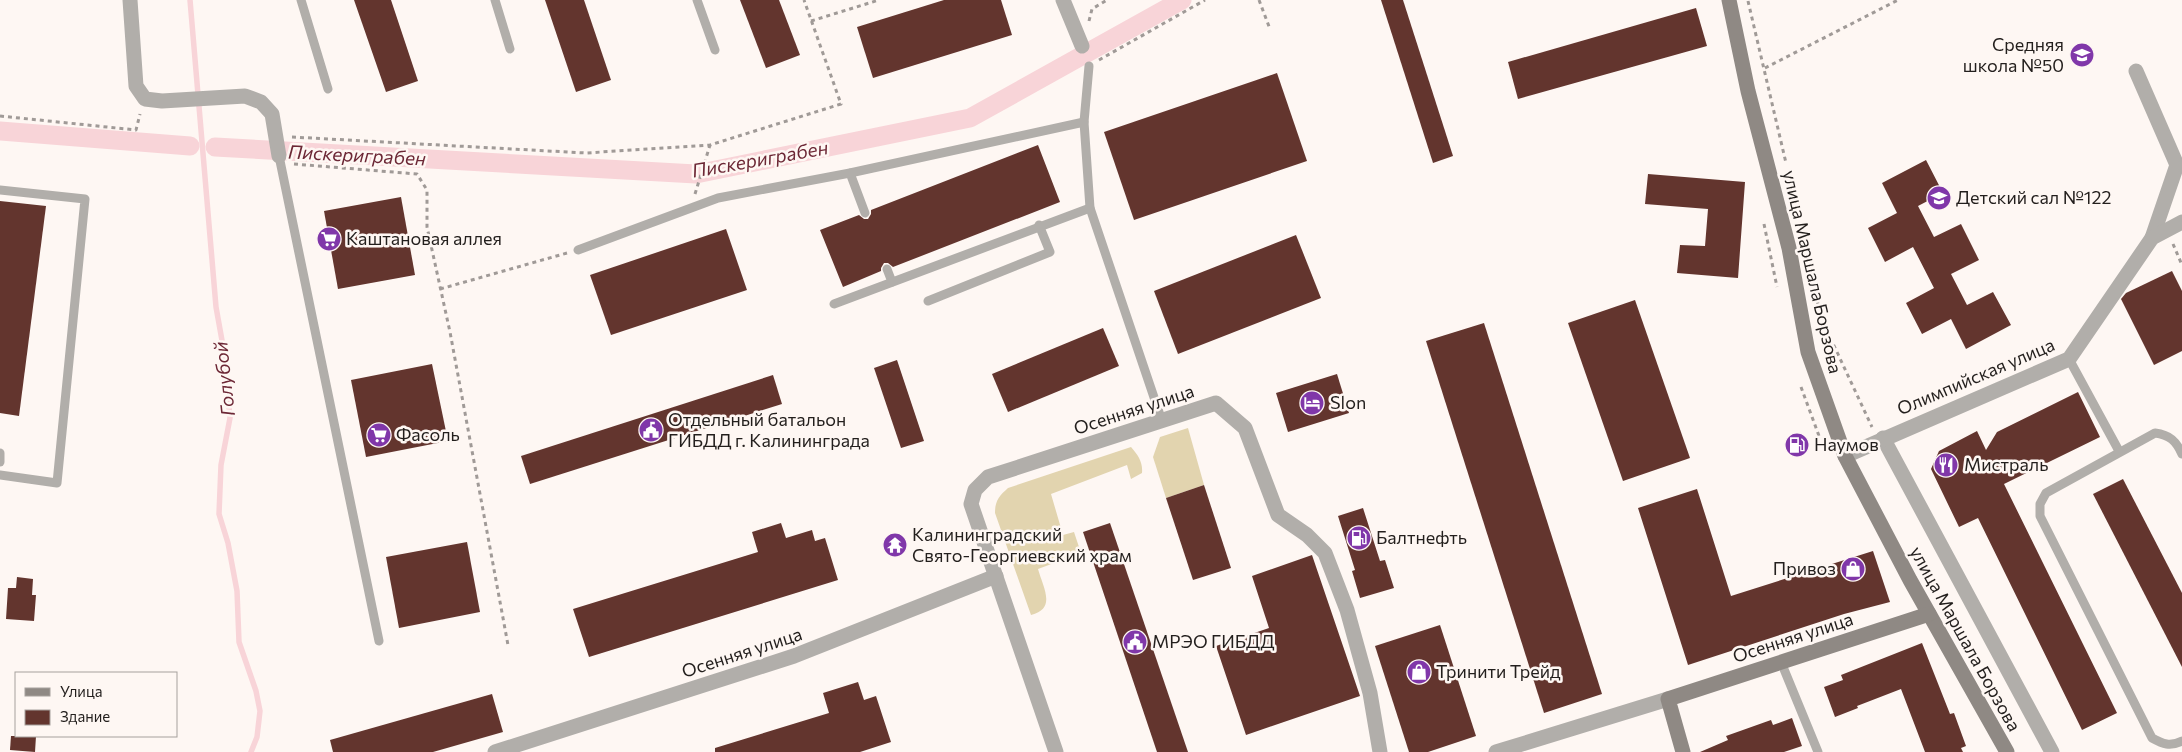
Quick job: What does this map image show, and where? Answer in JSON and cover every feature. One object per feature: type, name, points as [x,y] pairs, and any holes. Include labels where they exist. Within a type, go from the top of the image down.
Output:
[{"type":"main road","name":"улица Маршала Борзова","points":[[1729,0],[1748,91],[1789,248],[1808,352],[1845,456],[1929,614],[2007,752]]},
{"type":"main road","name":"Осенняя улица","points":[[1668,699],[1929,614]]},
{"type":"main road","points":[[1668,699],[1683,752]]},
{"type":"street","points":[[130,0],[136,86],[145,99],[162,101],[245,96],[261,102],[272,114],[278,150]]},
{"type":"street","points":[[1063,0],[1082,46]]},
{"type":"street","points":[[2136,71],[2177,165],[2152,238]]},
{"type":"street","name":"Олимпийская улица","points":[[1845,456],[2069,359],[2152,238],[2182,222]]},
{"type":"street","name":"Осенняя улица","points":[[1056,752],[971,504],[975,490],[988,477],[1216,403],[1245,428],[1278,515],[1307,535],[1326,553],[1352,628],[1370,693],[1380,752]]},
{"type":"street","points":[[1880,440],[2052,752]]},
{"type":"street","name":"Осенняя улица","points":[[495,752],[794,656],[996,576]]},
{"type":"street","name":"Осенняя улица","points":[[1496,752],[1668,699]]},
{"type":"lane","points":[[301,0],[328,89]]},
{"type":"lane","points":[[495,0],[510,49]]},
{"type":"lane","points":[[697,0],[715,50]]},
{"type":"lane","points":[[1089,66],[1084,122],[1090,208],[1162,421]]},
{"type":"lane","points":[[578,250],[718,198],[850,173],[1084,122]]},
{"type":"lane","points":[[278,150],[379,642]]},
{"type":"lane","points":[[850,173],[865,212]]},
{"type":"lane","points":[[0,190],[85,199],[57,483],[0,475]]},
{"type":"lane","points":[[834,304],[1090,208]]},
{"type":"lane","points":[[928,301],[1050,252],[1039,226]]},
{"type":"lane","points":[[888,269],[892,282]]},
{"type":"lane","points":[[2069,359],[2119,451]]},
{"type":"lane","points":[[2182,454],[2177,444],[2166,434],[2155,433],[2119,451],[2046,494],[2040,504],[2040,516],[2152,738],[2163,744],[2175,744],[2182,741]]},
{"type":"lane","points":[[0,453],[0,462]]},
{"type":"lane","points":[[1781,662],[1818,752]]},
{"type":"path","points":[[278,150],[586,153],[710,145],[841,104],[804,0]]},
{"type":"path","points":[[812,21],[879,0]]},
{"type":"path","points":[[1089,66],[1205,0]]},
{"type":"path","points":[[1259,0],[1270,29]]},
{"type":"path","points":[[1748,0],[1787,169]]},
{"type":"path","points":[[1765,68],[1898,0]]},
{"type":"path","points":[[0,116],[136,130],[145,99]]},
{"type":"path","points":[[698,183],[710,145]]},
{"type":"path","points":[[278,150],[417,174],[427,190],[427,227],[465,410],[508,645]]},
{"type":"path","points":[[2167,230],[2182,265]]},
{"type":"path","points":[[440,289],[578,250]]},
{"type":"path","points":[[1815,292],[1822,320],[1880,440]]},
{"type":"shaded area","points":[[1188,428],[1204,485],[1166,498],[1153,457],[1160,437]]},
{"type":"shaded area","points":[[1131,447],[1140,459],[1142,473],[1131,479],[1127,465],[1051,494],[1063,535],[1074,532],[1081,553],[1038,569],[1045,590],[1046,603],[1039,612],[1031,615],[995,513],[998,499],[1008,488]]},
{"type":"building","points":[[354,0],[391,0],[418,81],[386,92]]},
{"type":"building","points":[[545,0],[584,0],[611,80],[576,92]]},
{"type":"building","points":[[740,0],[779,0],[800,55],[766,68]]},
{"type":"building","points":[[944,0],[1001,0],[1012,35],[873,78],[857,27]]},
{"type":"building","points":[[1381,0],[1403,0],[1453,156],[1433,163]]},
{"type":"building","points":[[1696,8],[1707,46],[1518,99],[1508,62]]},
{"type":"building","points":[[1277,73],[1307,161],[1134,220],[1104,132]]},
{"type":"building","points":[[1038,145],[1060,202],[893,267],[888,263],[884,263],[881,271],[843,287],[820,230],[859,215],[864,219],[868,219],[871,210]]},
{"type":"building","points":[[1926,160],[1943,193],[1918,206],[1934,237],[1961,224],[1979,260],[1951,274],[1967,305],[1993,292],[2011,325],[1966,349],[1951,319],[1922,334],[1906,303],[1934,288],[1913,247],[1885,262],[1868,228],[1897,213],[1882,183]]},
{"type":"building","points":[[1648,174],[1745,182],[1738,278],[1677,273],[1680,245],[1705,246],[1708,209],[1645,204]]},
{"type":"building","points":[[401,197],[415,275],[338,289],[324,211]]},
{"type":"building","points":[[0,201],[46,206],[19,416],[0,413]]},
{"type":"building","points":[[726,229],[747,290],[611,335],[590,275]]},
{"type":"building","points":[[1296,235],[1321,298],[1178,354],[1154,291]]},
{"type":"building","points":[[2172,271],[2182,291],[2182,351],[2154,365],[2121,299],[2126,293]]},
{"type":"building","points":[[1635,300],[1690,458],[1623,481],[1568,323]]},
{"type":"building","points":[[1484,323],[1602,694],[1544,713],[1426,341]]},
{"type":"building","points":[[1103,328],[1119,366],[1008,412],[992,374]]},
{"type":"building","points":[[897,360],[924,441],[901,448],[874,368]]},
{"type":"building","points":[[432,364],[448,441],[366,457],[351,380]]},
{"type":"building","points":[[1337,374],[1349,413],[1288,432],[1276,393]]},
{"type":"building","name":"Отдельный батальон ГИБДД г. Калининграда","points":[[773,375],[782,404],[530,484],[521,456]]},
{"type":"building","points":[[2078,392],[2100,437],[2004,484],[2117,713],[2082,730],[1978,518],[1959,527],[1931,469],[1939,451],[1977,431],[1986,450],[1997,432]]},
{"type":"building","points":[[2123,479],[2182,593],[2182,667],[2093,494]]},
{"type":"building","points":[[1204,485],[1231,568],[1193,580],[1166,498]]},
{"type":"building","points":[[1697,489],[1731,596],[1873,551],[1890,602],[1844,614],[1688,665],[1638,508]]},
{"type":"building","name":"Балтнефть","points":[[1363,508],[1380,561],[1385,560],[1394,588],[1360,598],[1352,571],[1355,570],[1338,516]]},
{"type":"building","points":[[781,523],[786,538],[812,530],[815,541],[825,538],[838,580],[589,657],[573,609],[758,552],[752,532]]},
{"type":"building","name":"МРЭО ГИБДД","points":[[1110,523],[1188,752],[1157,752],[1083,532]]},
{"type":"building","points":[[467,542],[480,612],[399,628],[386,557]]},
{"type":"building","points":[[1312,555],[1360,696],[1246,735],[1216,646],[1269,628],[1252,576]]},
{"type":"building","points":[[17,577],[33,579],[32,595],[36,595],[34,621],[6,619],[8,588],[16,588]]},
{"type":"building","name":"Тринити Трейд","points":[[1440,625],[1476,736],[1428,752],[1409,752],[1375,646]]},
{"type":"building","points":[[1922,643],[1950,714],[1954,713],[1966,746],[1961,748],[1963,752],[1925,752],[1901,689],[1857,706],[1858,708],[1835,717],[1824,687],[1843,680],[1841,675]]},
{"type":"building","points":[[858,682],[864,700],[876,696],[891,742],[860,752],[715,752],[715,748],[829,713],[823,693]]},
{"type":"building","points":[[492,694],[503,732],[433,752],[333,752],[330,740]]},
{"type":"building","points":[[1792,718],[1802,746],[1784,752],[1700,752],[1728,740],[1726,736],[1771,720],[1773,725]]},
{"type":"building","points":[[11,736],[36,737],[35,752],[10,750]]},
{"type":"waterway","name":"Голубой","points":[[190,0],[216,307],[223,346],[230,418],[221,465],[219,514],[228,543],[237,591],[239,642],[256,691],[260,711],[257,737],[251,752]]},
{"type":"waterway","name":"Пискериграбен","points":[[215,147],[696,174],[970,118],[1182,0]]},
{"type":"waterway","name":"Пискериграбен","points":[[0,131],[190,146]]},
{"type":"place","name":"Средняя школа №50","points":[[2082,55]]},
{"type":"place","name":"Детский сал №122","points":[[1939,198]]},
{"type":"place","name":"Каштановая аллея","points":[[329,239]]},
{"type":"place","name":"Slon","points":[[1312,403]]},
{"type":"place","name":"Отдельный батальон ГИБДД г. Калининграда","points":[[651,430]]},
{"type":"place","name":"Фасоль","points":[[379,435]]},
{"type":"place","name":"Наумов","points":[[1797,445]]},
{"type":"place","name":"Мистраль","points":[[1946,465]]},
{"type":"place","name":"Балтнефть","points":[[1359,538]]},
{"type":"place","name":"Калининградский Свято-Георгиевский храм","points":[[895,545]]},
{"type":"place","name":"Привоз","points":[[1853,569]]},
{"type":"place","name":"МРЭО ГИБДД","points":[[1135,642]]},
{"type":"place","name":"Тринити Трейд","points":[[1419,672]]}]
